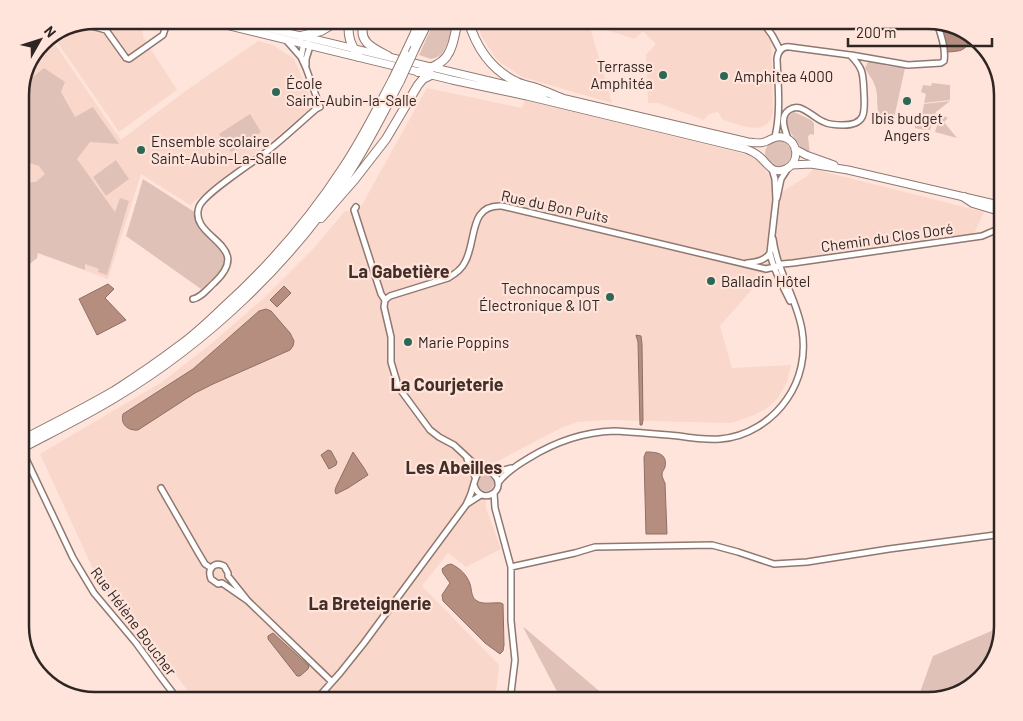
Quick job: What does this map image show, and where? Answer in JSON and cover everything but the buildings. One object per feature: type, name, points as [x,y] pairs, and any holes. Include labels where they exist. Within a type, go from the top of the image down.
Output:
[{"type":"highway","points":[[301,36],[324,29]]},
{"type":"highway","points":[[316,39],[330,29]]},
{"type":"highway","points":[[348,29],[352,48],[358,57]]},
{"type":"highway","points":[[362,29],[363,37],[367,43],[388,56]]},
{"type":"highway","points":[[412,45],[414,29]]},
{"type":"highway","points":[[29,443],[117,397],[152,374],[215,325],[276,266],[308,229],[346,177],[376,126],[418,29]]},
{"type":"highway","points":[[412,45],[423,29]]},
{"type":"highway","points":[[308,229],[326,214],[371,158],[386,138],[418,85],[448,56],[452,48],[456,29]]},
{"type":"highway","points":[[471,29],[480,49],[500,71],[517,82],[561,98]]},
{"type":"highway","points":[[418,72],[432,71]]},
{"type":"highway","points":[[29,436],[114,390],[181,345],[239,293],[286,244],[324,197],[356,148],[396,80]]},
{"type":"highway","points":[[964,197],[973,203],[994,209]]},
{"type":"main road","points":[[241,29],[418,72]]},
{"type":"main road","points":[[272,29],[388,56],[432,71],[527,96],[748,142],[767,142]]},
{"type":"main road","points":[[432,71],[561,98],[746,149],[758,155],[772,169],[781,171],[790,167],[811,164],[848,170],[994,204]]},
{"type":"main road","points":[[763,160],[762,151],[767,142],[775,137],[782,137],[793,143],[796,149],[796,158],[790,167]]},
{"type":"main road","points":[[796,149],[806,155],[848,170]]},
{"type":"street","points":[[102,29],[106,30],[126,58],[129,59],[163,35],[165,29]]},
{"type":"street","points":[[768,29],[780,50]]},
{"type":"street","points":[[775,137],[778,110],[777,58],[780,50],[790,47],[867,57],[908,65],[941,63],[945,58],[939,30]]},
{"type":"street","points":[[301,36],[308,44],[306,68]]},
{"type":"street","points":[[301,57],[302,51],[316,39]]},
{"type":"street","points":[[193,299],[199,298],[222,275],[226,268],[227,260],[223,247],[200,223],[198,215],[201,204],[210,194],[271,149],[320,107],[301,57],[286,40]]},
{"type":"street","points":[[788,139],[784,119],[787,112],[792,108],[801,109],[831,125],[854,125],[861,120],[865,111],[863,73],[862,69],[850,55]]},
{"type":"street","points":[[862,69],[867,57]]},
{"type":"street","points":[[776,200],[782,179],[790,167]]},
{"type":"street","points":[[746,264],[760,261],[768,257],[770,253],[776,200],[775,179],[772,169]]},
{"type":"street","name":"Rue du Bon Puits","points":[[385,300],[390,296],[448,278],[455,274],[465,262],[476,221],[485,209],[492,205],[760,268],[777,266]]},
{"type":"street","points":[[356,207],[354,210],[359,229],[381,294],[385,300],[384,306],[391,337],[391,362],[402,392],[430,430],[454,445],[482,471],[492,473],[517,465],[555,444],[592,433],[606,431],[721,439],[748,432],[759,426],[782,406],[788,397],[801,367],[803,348],[798,318],[770,253]]},
{"type":"street","name":"Chemin du Clos Doré","points":[[777,266],[982,236],[994,231]]},
{"type":"street","points":[[773,239],[777,266]]},
{"type":"street","points":[[323,692],[364,643],[466,505],[475,477],[466,456]]},
{"type":"street","name":"Rue Hélène Boucher","points":[[29,465],[73,558],[94,593],[136,643],[172,692]]},
{"type":"street","points":[[511,692],[515,660],[511,621],[511,567],[495,508],[494,493],[503,476],[517,465]]},
{"type":"street","points":[[475,477],[482,471]]},
{"type":"street","points":[[492,473],[498,479],[498,483]]},
{"type":"street","points":[[474,485],[475,489],[484,495],[495,508]]},
{"type":"street","points":[[161,488],[205,564],[211,568]]},
{"type":"street","points":[[466,505],[484,495],[494,493]]},
{"type":"street","points":[[511,567],[575,553],[596,546],[712,545],[774,564],[807,562],[994,535]]},
{"type":"street","points":[[248,601],[222,583],[218,584],[211,579],[209,575],[211,568],[215,565],[221,565],[227,569],[228,576],[248,601],[332,682]]},
{"type":"street","points":[[222,583],[228,576]]},
{"type":"shaded area","points":[[86,29],[143,29],[143,37],[177,90],[119,132],[65,53],[65,36]]},
{"type":"shaded area","points":[[431,29],[452,29],[445,49],[439,56],[431,59],[419,55]]},
{"type":"shaded area","points":[[479,29],[591,29],[612,103],[522,77],[495,57]]},
{"type":"shaded area","points":[[763,29],[771,43],[773,112],[771,119],[762,127],[746,127],[723,120],[718,112],[709,114],[704,120],[658,103],[648,103],[646,55],[656,44],[643,31],[635,39],[606,30]]},
{"type":"shaded area","points":[[945,31],[949,32],[969,43],[964,49],[946,52],[943,33]]},
{"type":"shaded area","name":"Ensemble scolaire Saint-Aubin-La-Salle","points":[[258,41],[273,45],[294,59],[314,105],[249,160],[190,205],[141,174],[108,279],[38,253],[29,241],[29,91],[31,78],[37,65],[65,65],[65,59],[121,140],[184,92]]},
{"type":"shaded area","points":[[872,61],[887,66],[905,68],[893,123],[886,121],[879,113],[877,92],[865,68],[868,62]]},
{"type":"shaded area","points":[[44,68],[65,82],[61,92],[75,117],[93,107],[119,144],[90,142],[77,159],[115,212],[120,198],[129,201],[107,275],[98,272],[99,269],[85,264],[85,270],[38,253],[37,258],[29,265],[29,184],[36,182],[45,174],[39,166],[29,163],[29,91],[31,79]]},
{"type":"shaded area","points":[[932,83],[950,85],[950,100],[924,103],[926,94],[921,92],[923,85],[931,86]]},
{"type":"shaded area","points":[[427,88],[522,108],[525,100],[749,155],[757,160],[770,176],[773,198],[807,176],[813,169],[984,212],[974,234],[922,246],[795,259],[774,264],[720,326],[732,368],[791,365],[787,382],[778,398],[766,409],[731,423],[608,420],[577,422],[561,428],[494,463],[484,464],[486,508],[501,549],[466,567],[448,553],[422,586],[499,665],[496,692],[188,692],[153,643],[107,592],[94,571],[40,454],[162,382],[211,344],[265,297],[312,250],[345,211],[358,212]]},
{"type":"shaded area","points":[[950,101],[936,112],[930,130],[915,128],[915,125],[920,125],[924,104]]},
{"type":"shaded area","points":[[794,112],[814,123],[814,135],[810,134],[808,137],[810,154],[801,148],[788,128],[787,119]]},
{"type":"shaded area","points":[[250,114],[261,132],[231,152],[219,134]]},
{"type":"shaded area","points":[[944,116],[948,118],[944,122],[957,138],[935,132],[939,119]]},
{"type":"shaded area","points":[[779,140],[789,144],[793,154],[789,164],[779,168],[769,164],[765,154],[769,144]]},
{"type":"shaded area","points":[[116,160],[129,179],[106,196],[93,177]]},
{"type":"shaded area","points":[[143,179],[196,213],[200,227],[223,254],[225,260],[223,266],[201,289],[126,236]]},
{"type":"shaded area","points":[[108,284],[114,289],[105,298],[126,320],[97,335],[79,299]]},
{"type":"shaded area","points":[[284,286],[291,293],[277,307],[270,300]]},
{"type":"shaded area","points":[[266,309],[271,311],[290,333],[294,341],[290,350],[195,393],[138,430],[128,428],[124,424],[123,414],[193,369],[259,311]]},
{"type":"shaded area","points":[[636,335],[641,336],[642,344],[642,425],[640,425],[638,342]]},
{"type":"shaded area","points":[[328,450],[331,451],[337,462],[336,465],[329,469],[321,455]]},
{"type":"shaded area","points":[[353,452],[368,475],[336,494],[336,487]]},
{"type":"shaded area","points":[[646,452],[660,454],[665,459],[662,475],[665,483],[667,534],[646,534],[644,457]]},
{"type":"shaded area","points":[[483,475],[489,475],[494,480],[492,489],[483,491],[478,486],[478,480]]},
{"type":"shaded area","points":[[451,564],[467,578],[475,600],[482,603],[503,604],[504,645],[503,651],[500,654],[485,643],[443,601],[442,595],[450,583],[442,569]]},
{"type":"shaded area","points":[[523,627],[600,692],[557,692]]},
{"type":"shaded area","points":[[994,630],[991,647],[987,655],[981,666],[968,679],[945,690],[920,692],[933,656]]},
{"type":"shaded area","points":[[273,633],[309,666],[300,676],[297,676],[268,639],[268,636]]},
{"type":"place","name":"Terrasse Amphitéa","points":[[663,75]]},
{"type":"place","name":"Amphitea 4000","points":[[724,76]]},
{"type":"place","name":"École Saint-Aubin-la-Salle","points":[[276,92]]},
{"type":"place","name":"Ibis budget Angers","points":[[907,101]]},
{"type":"place","name":"Ensemble scolaire Saint-Aubin-La-Salle","points":[[141,150]]},
{"type":"place","name":"Balladin Hôtel","points":[[711,281]]},
{"type":"place","name":"Technocampus Électronique & IOT","points":[[610,297]]},
{"type":"place","name":"Marie Poppins","points":[[408,342]]},
{"type":"district","name":"La Gabetière","points":[[399,271]]},
{"type":"district","name":"La Courjeterie","points":[[447,384]]},
{"type":"district","name":"Les Abeilles","points":[[454,467]]},
{"type":"district","name":"La Breteignerie","points":[[370,603]]}]
